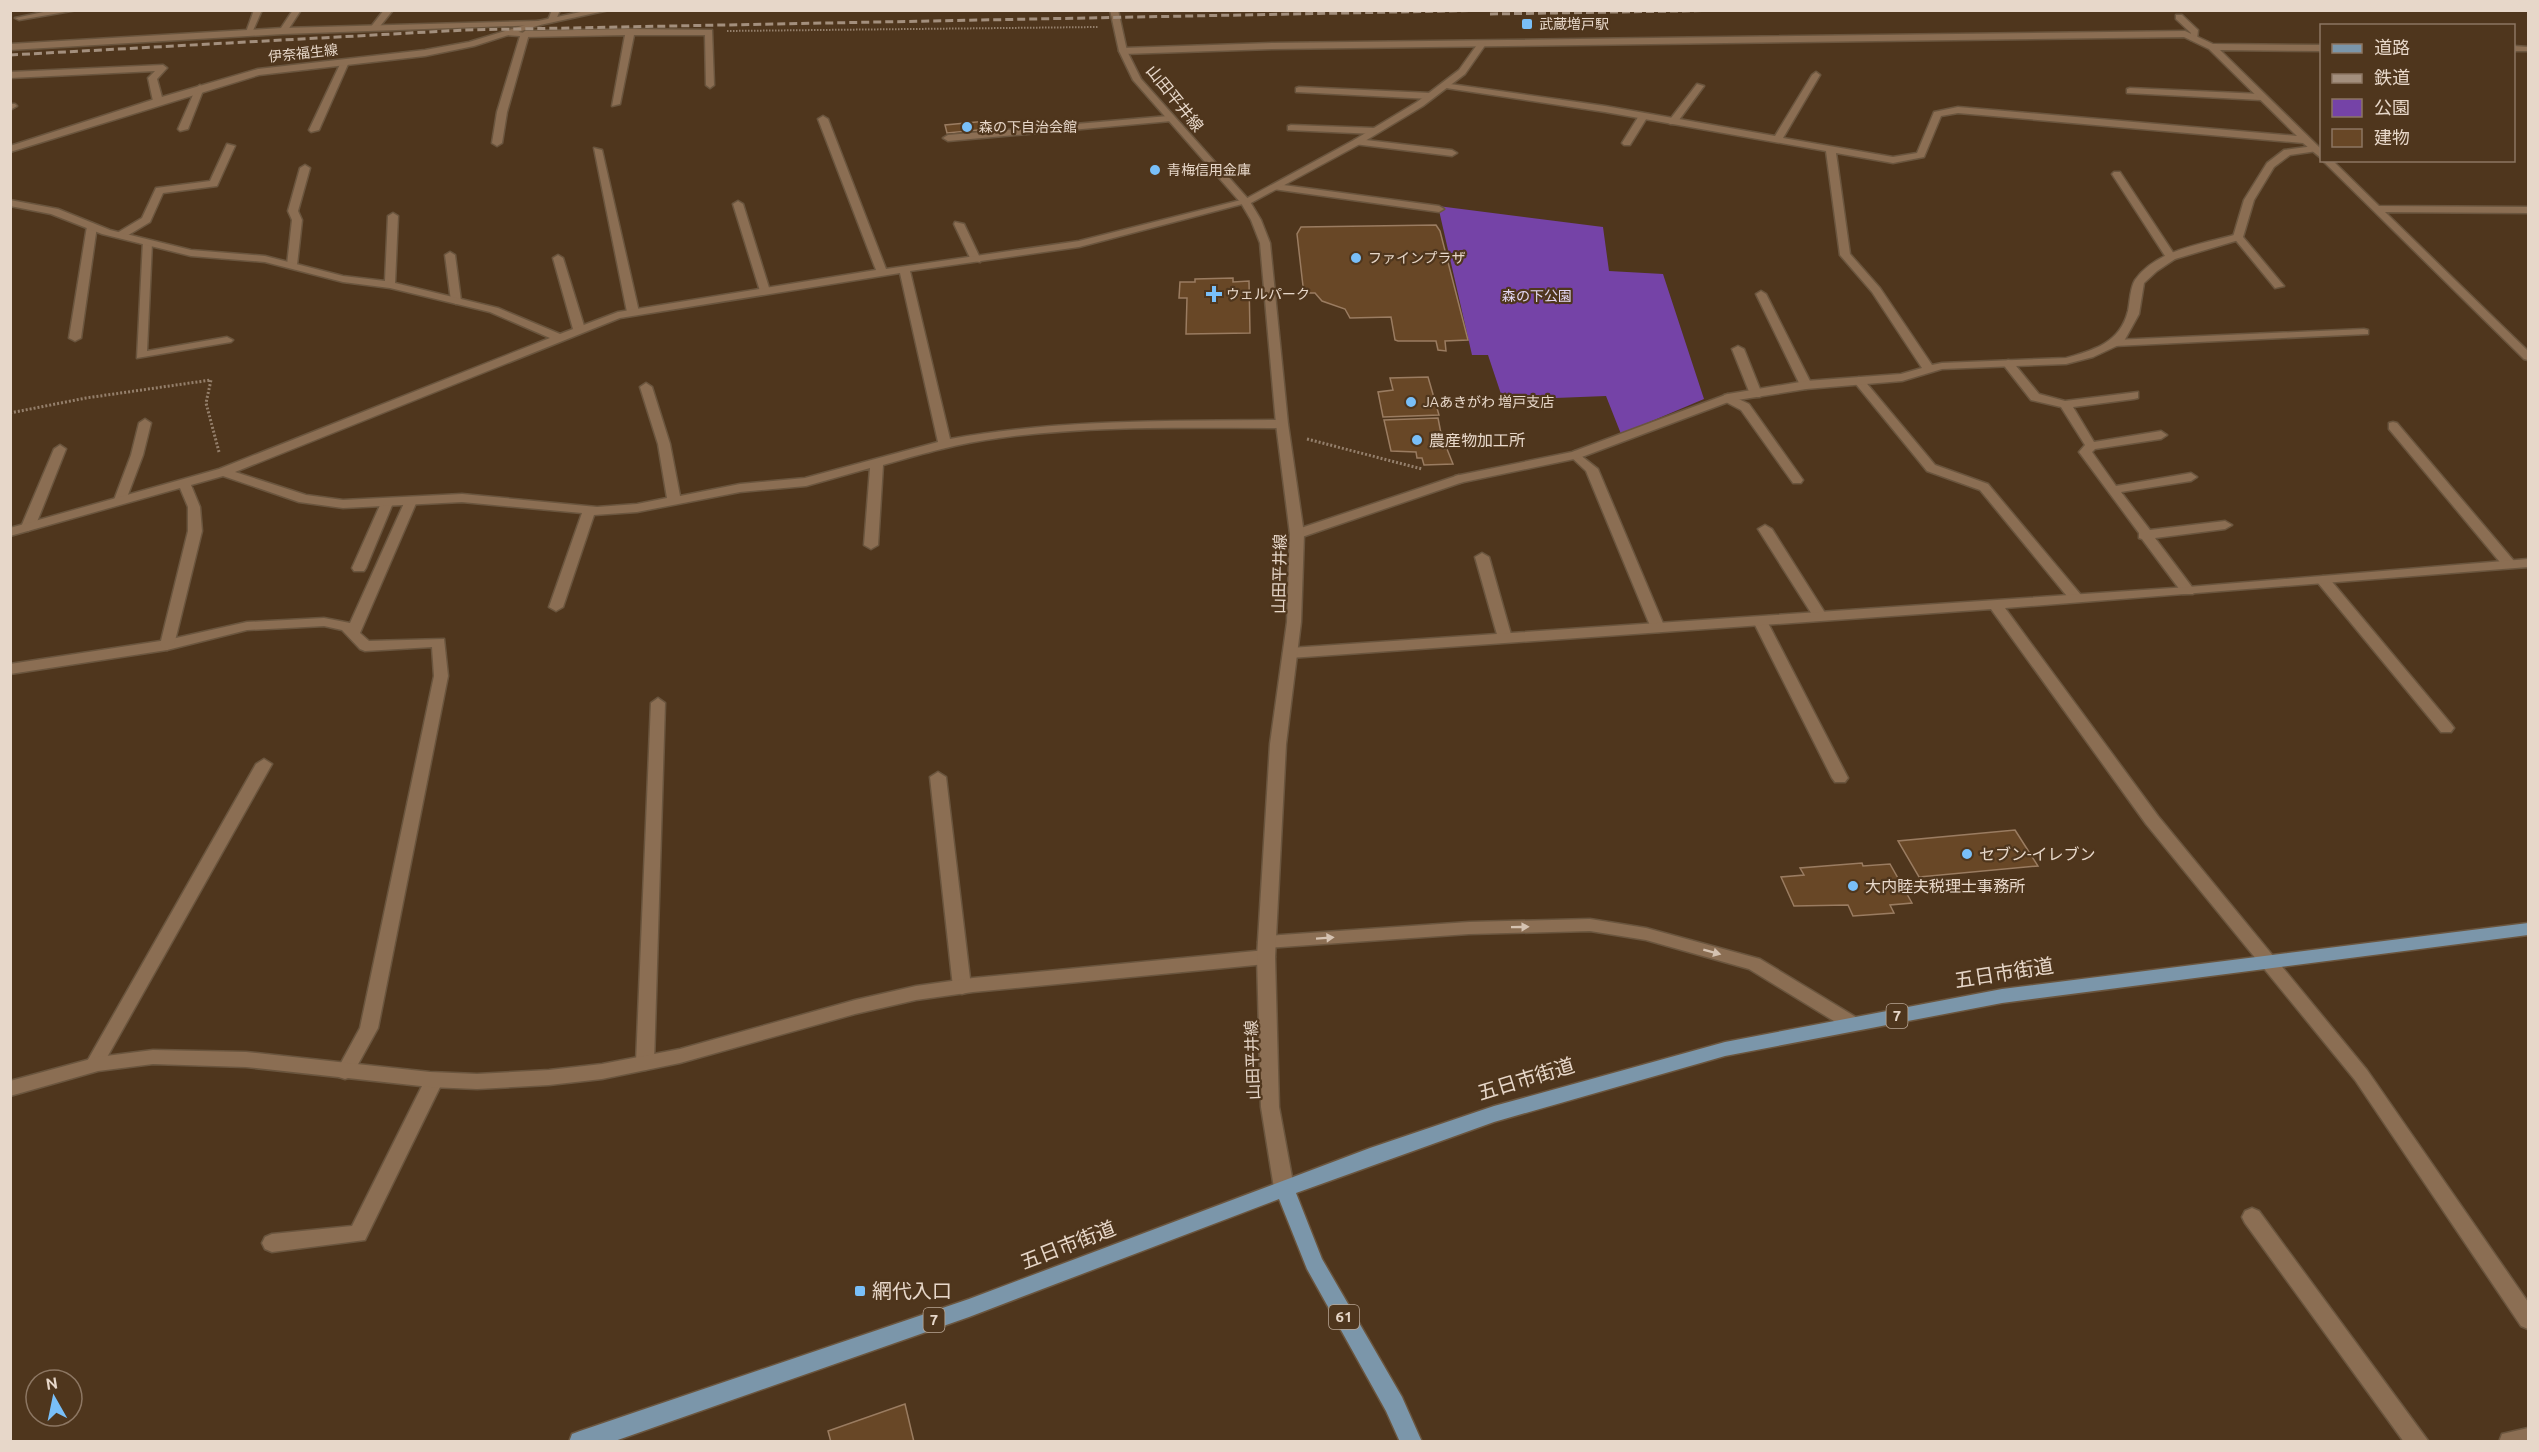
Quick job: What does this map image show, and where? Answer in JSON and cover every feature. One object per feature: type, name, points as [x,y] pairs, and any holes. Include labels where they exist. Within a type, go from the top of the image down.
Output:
[{"type":"main road","name":"五日市街道","points":[[580,1442],[969,1308],[1284,1188],[1494,1114],[1725,1049],[2002,996],[2529,929]]},
{"type":"main road","name":"61","points":[[1284,1188],[1314,1263],[1394,1404],[1411,1442]]},
{"type":"street","points":[[10,26],[21,14],[73,10]]},
{"type":"street","points":[[248,33],[258,10]]},
{"type":"street","points":[[284,31],[297,10]]},
{"type":"street","points":[[374,28],[389,10]]},
{"type":"street","points":[[552,20],[556,10]]},
{"type":"street","name":"伊奈福生線","points":[[10,149],[158,101],[258,72],[425,53],[509,33],[538,23],[605,10]]},
{"type":"street","name":"山田平井線","points":[[1114,10],[1123,51],[1137,80],[1168,118],[1245,202],[1256,219],[1265,243],[1282,428],[1297,534],[1297,582],[1278,744],[1267,950],[1270,1107],[1284,1188]]},
{"type":"street","points":[[2179,17],[2195,32],[2194,38]]},
{"type":"street","points":[[10,47],[284,31],[538,23]]},
{"type":"street","points":[[615,104],[630,32]]},
{"type":"street","points":[[509,33],[708,32],[710,85]]},
{"type":"street","points":[[496,143],[502,111],[525,34]]},
{"type":"street","points":[[1123,51],[2185,34],[2212,47],[2318,152]]},
{"type":"street","points":[[10,532],[223,472],[557,337],[633,312],[882,272],[1079,244],[1245,202],[1357,142],[1431,96],[1462,72],[1482,44]]},
{"type":"street","points":[[2212,47],[2320,48]]},
{"type":"street","points":[[314,130],[345,62]]},
{"type":"street","points":[[10,75],[163,68],[152,78],[158,101]]},
{"type":"street","points":[[1777,141],[1816,75]]},
{"type":"street","points":[[1446,85],[1643,116],[1893,160],[1910,159],[1921,155],[1937,114],[1958,110],[2306,141]]},
{"type":"street","points":[[1673,122],[1700,86]]},
{"type":"street","points":[[183,129],[200,88]]},
{"type":"street","points":[[1299,90],[1431,96]]},
{"type":"street","points":[[2130,91],[2261,96]]},
{"type":"street","points":[[1627,143],[1643,116]]},
{"type":"street","points":[[948,138],[1168,118]]},
{"type":"street","points":[[823,119],[882,272]]},
{"type":"street","points":[[1291,128],[1375,131]]},
{"type":"street","points":[[1357,142],[1452,153]]},
{"type":"street","points":[[121,235],[146,220],[159,190],[214,184],[230,146]]},
{"type":"street","points":[[597,150],[633,312]]},
{"type":"street","points":[[1831,150],[1845,255],[1876,290],[1929,369]]},
{"type":"street","points":[[1297,534],[1412,497],[1459,479],[1575,455],[1728,399],[1806,385],[1902,377],[1929,369],[2066,361],[2089,355],[2119,341],[2133,314],[2139,282],[2171,257],[2238,237],[2249,200],[2270,165],[2287,152],[2318,152]]},
{"type":"street","points":[[2328,162],[2529,357]]},
{"type":"street","points":[[292,265],[297,220],[293,211],[304,168]]},
{"type":"street","points":[[2116,174],[2171,257]]},
{"type":"street","points":[[1276,187],[1438,209]]},
{"type":"street","points":[[10,203],[54,211],[121,235],[190,253],[265,259],[343,279],[390,285],[494,310],[557,337]]},
{"type":"street","points":[[738,204],[765,291]]},
{"type":"street","points":[[2377,209],[2529,210]]},
{"type":"street","points":[[390,285],[393,216]]},
{"type":"street","points":[[959,224],[976,260]]},
{"type":"street","points":[[75,338],[92,226]]},
{"type":"street","points":[[2238,237],[2279,285]]},
{"type":"street","points":[[147,243],[141,356],[227,340]]},
{"type":"street","points":[[450,255],[456,301]]},
{"type":"street","points":[[558,258],[579,329]]},
{"type":"street","points":[[904,269],[945,444]]},
{"type":"street","points":[[1761,294],[1806,385]]},
{"type":"street","points":[[2114,344],[2364,332]]},
{"type":"street","points":[[1738,349],[1756,394]]},
{"type":"street","points":[[2008,363],[2035,397],[2065,405],[2134,395]]},
{"type":"street","points":[[1859,381],[1931,468],[1984,487],[2076,598]]},
{"type":"street","points":[[646,387],[663,429],[671,467],[674,502]]},
{"type":"street","points":[[1728,399],[1745,407],[1797,480]]},
{"type":"street","points":[[2065,405],[2091,446]]},
{"type":"street","points":[[120,500],[137,455],[145,423]]},
{"type":"street","points":[[223,472],[304,499],[344,504],[497,500],[590,511],[637,508],[740,488],[806,482],[945,444],[999,434],[1099,425],[1282,428]]},
{"type":"street","points":[[2393,426],[2509,564]]},
{"type":"street","points":[[2161,435],[2091,446],[2085,452],[2144,535],[2188,591]]},
{"type":"street","points":[[28,528],[60,449]]},
{"type":"street","points":[[1575,455],[1592,469],[1658,628]]},
{"type":"street","points":[[871,545],[877,464]]},
{"type":"street","points":[[2113,490],[2191,477]]},
{"type":"street","points":[[167,645],[195,531],[194,507],[184,483]]},
{"type":"street","points":[[353,633],[411,501]]},
{"type":"street","points":[[359,568],[387,502]]},
{"type":"street","points":[[556,608],[590,511]]},
{"type":"street","points":[[2144,535],[2225,525]]},
{"type":"street","points":[[1766,529],[1820,616]]},
{"type":"street","points":[[1482,557],[1505,638]]},
{"type":"street","points":[[1290,652],[2188,591],[2528,563]]},
{"type":"street","points":[[2323,580],[2446,728]]},
{"type":"street","points":[[1995,604],[2152,820],[2361,1075],[2529,1319]]},
{"type":"street","points":[[1760,621],[1840,778]]},
{"type":"street","points":[[10,669],[167,645],[247,626],[324,622],[347,627],[365,646],[439,642],[441,676],[369,1028],[345,1072]]},
{"type":"street","points":[[645,1063],[658,703]]},
{"type":"street","points":[[95,1063],[264,764]]},
{"type":"street","points":[[938,777],[962,987]]},
{"type":"street","points":[[10,1089],[95,1063],[153,1057],[229,1057],[434,1081],[520,1080],[572,1076],[645,1063],[731,1043],[841,1009],[962,987],[1469,928],[1590,925],[1646,934],[1755,964],[1853,1024]]},
{"type":"street","points":[[272,1243],[358,1234],[434,1081]]},
{"type":"street","points":[[2252,1217],[2418,1442]]},
{"type":"street","points":[[2510,1442],[2529,1439]]},
{"type":"path","points":[[708,32],[1118,27]]},
{"type":"path","points":[[1282,428],[1459,479]]},
{"type":"green space","name":"森の下公園","points":[[1438,206],[1603,227],[1609,271],[1663,274],[1704,399],[1621,434],[1606,396],[1503,400],[1488,355],[1472,355]]},
{"type":"building","name":"森の下自治会館","points":[[987,121],[989,129],[947,133],[945,125]]},
{"type":"building","points":[[1436,225],[1440,231],[1468,340],[1445,341],[1446,351],[1438,350],[1436,341],[1395,340],[1391,317],[1350,318],[1345,309],[1322,301],[1315,293],[1307,293],[1303,286],[1297,234],[1301,227]]},
{"type":"building","points":[[1233,278],[1233,282],[1249,281],[1250,333],[1186,334],[1187,298],[1179,298],[1180,282],[1195,282],[1195,279]]},
{"type":"building","points":[[1428,377],[1439,415],[1383,417],[1378,392],[1393,390],[1390,378]]},
{"type":"building","points":[[1438,418],[1444,449],[1447,449],[1453,464],[1424,465],[1422,458],[1417,458],[1416,452],[1391,451],[1384,420]]},
{"type":"building","points":[[2015,830],[2038,866],[1919,877],[1898,841]]},
{"type":"building","points":[[1862,863],[1863,866],[1890,864],[1912,903],[1890,905],[1894,913],[1853,916],[1848,905],[1794,906],[1781,877],[1804,875],[1800,868]]},
{"type":"building","points":[[905,1404],[914,1442],[831,1442],[828,1431]]},
{"type":"railway","points":[[10,55],[465,30],[1499,10]]},
{"type":"railway","points":[[1490,14],[1740,10]]},
{"type":"place","name":"武蔵増戸駅","points":[[1527,24]]},
{"type":"place","name":"森の下自治会館","points":[[967,127]]},
{"type":"place","name":"青梅信用金庫","points":[[1155,170]]},
{"type":"place","name":"ファインプラザ","points":[[1356,258]]},
{"type":"place","name":"ウェルパーク","points":[[1214,294]]},
{"type":"place","name":"JAあきがわ 増戸支店","points":[[1411,402]]},
{"type":"place","name":"農産物加工所","points":[[1417,440]]},
{"type":"place","name":"セブン-イレブン","points":[[1967,854]]},
{"type":"place","name":"大内睦夫税理士事務所","points":[[1853,886]]},
{"type":"place","name":"網代入口","points":[[860,1291]]}]
